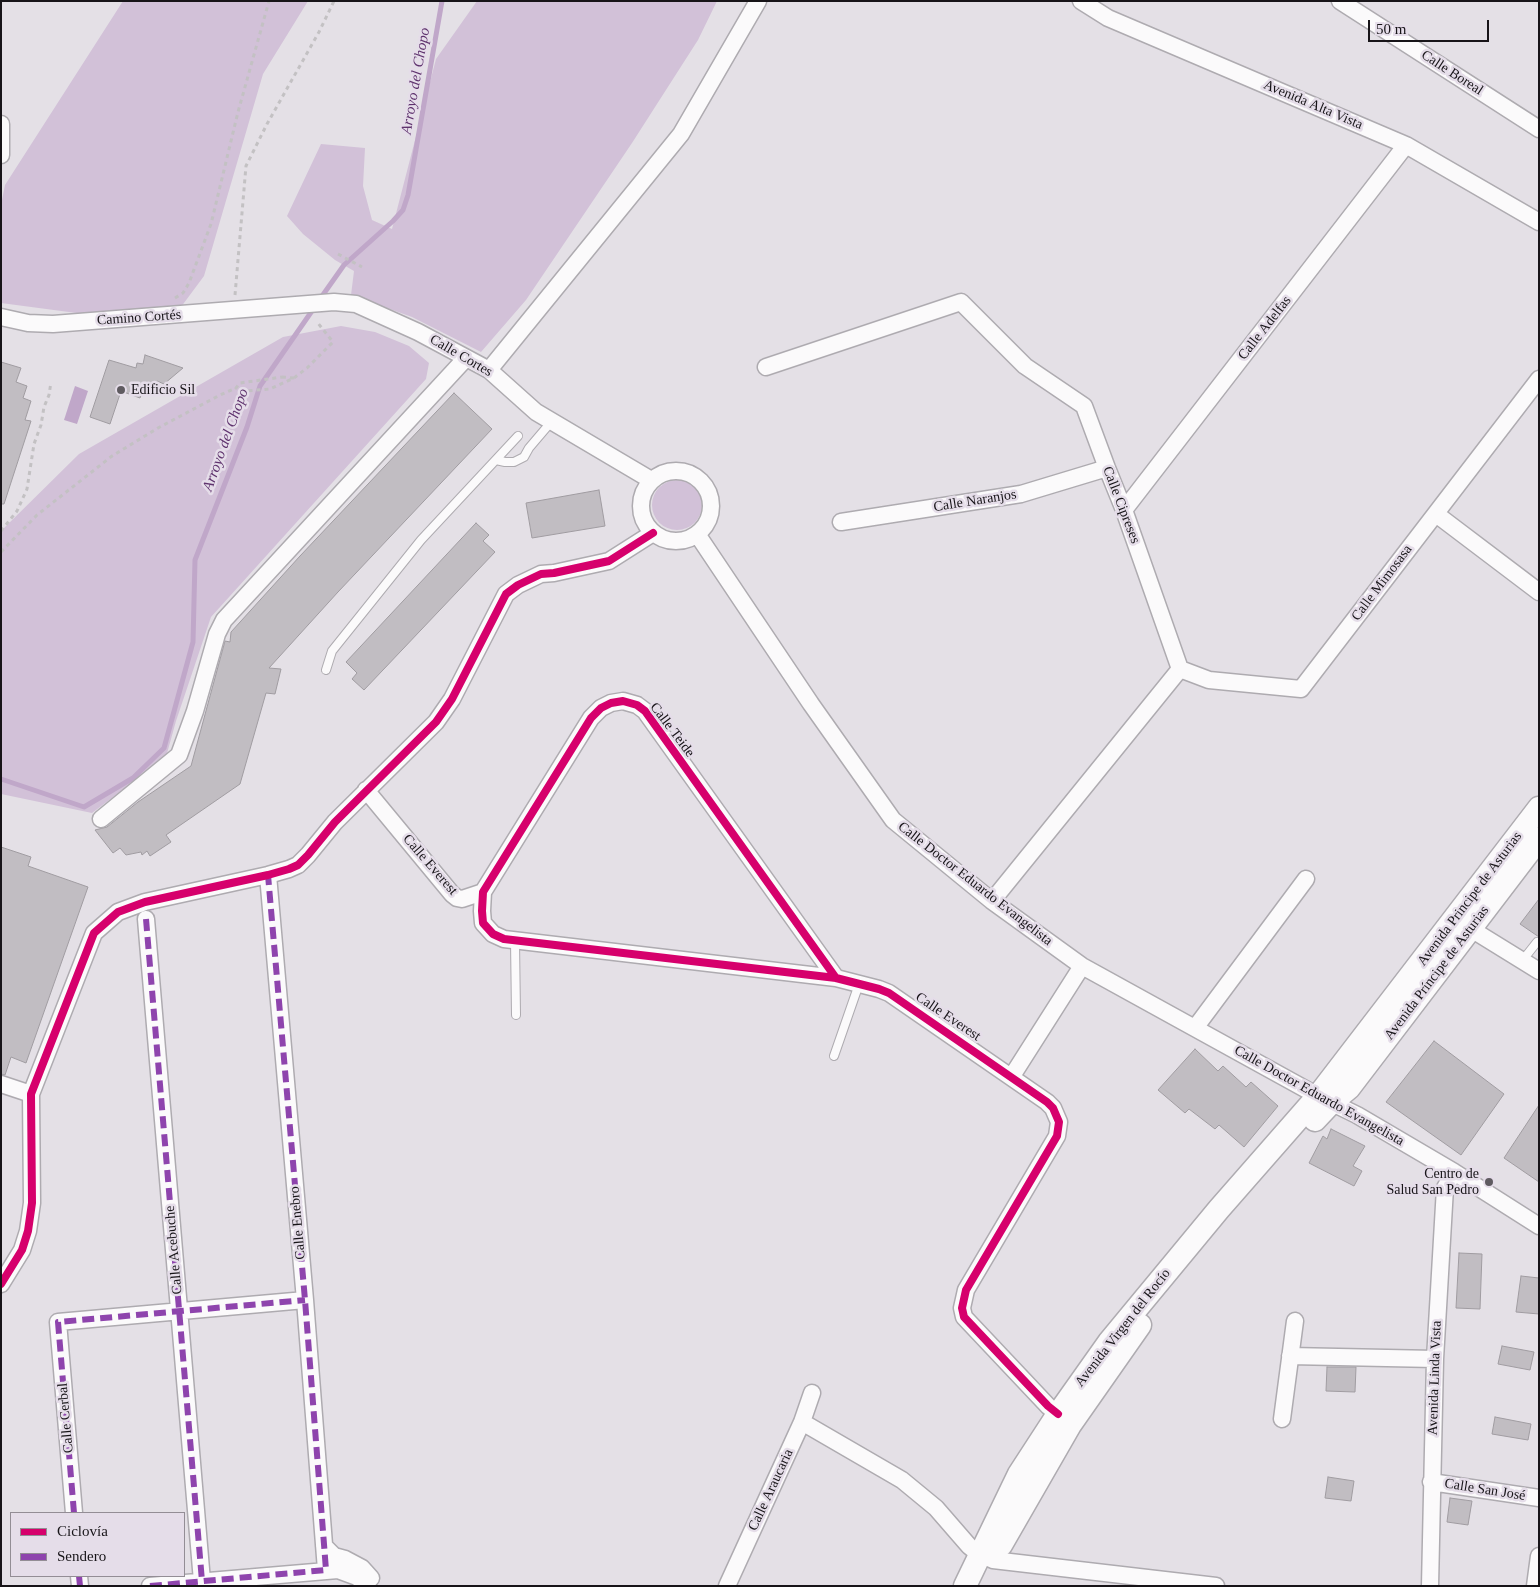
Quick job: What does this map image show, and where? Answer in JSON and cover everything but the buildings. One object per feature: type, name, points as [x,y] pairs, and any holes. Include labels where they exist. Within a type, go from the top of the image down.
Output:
[{"type":"street","points":[[489,370],[680,134],[758,1]]},
{"type":"street","name":"Avenida Alta Vista","points":[[1080,1],[1108,18],[1406,145],[1539,222]]},
{"type":"street","name":"Calle Boreal","points":[[1340,1],[1539,129]]},
{"type":"street","points":[[1,124],[1,155]]},
{"type":"street","name":"Calle Adelfas","points":[[1124,510],[1406,145]]},
{"type":"street","name":"Calle Cortes","points":[[276,307],[334,302],[356,304],[418,332],[489,370],[536,412],[651,480]]},
{"type":"street","name":"Calle Cipreses","points":[[766,367],[961,302],[1025,366],[1084,406],[1124,510],[1180,669]]},
{"type":"street","name":"Camino Cortés","points":[[1,317],[28,323],[53,324],[276,307]]},
{"type":"street","points":[[101,819],[179,755],[195,711],[217,634],[224,620],[466,358]]},
{"type":"street","name":"Calle Mimosasa","points":[[1180,669],[1209,680],[1302,689],[1539,379]]},
{"type":"street","name":"Calle Naranjos","points":[[841,522],[1021,494],[1107,468]]},
{"type":"street","points":[[680,471],[699,479],[706,487],[711,507],[709,517],[697,534],[680,541],[670,541],[653,533],[645,524],[641,513],[641,501],[644,490],[651,480],[660,474],[680,471]]},
{"type":"street","points":[[1436,514],[1539,592]]},
{"type":"street","points":[[1,1284],[22,1250],[28,1231],[32,1203],[31,1094],[94,934],[118,912],[145,902],[268,875],[289,869],[298,864],[366,790],[436,722],[452,699],[506,594],[518,585],[541,574],[608,561],[653,533]]},
{"type":"street","name":"Calle Doctor Eduardo Evangelista","points":[[697,534],[810,704],[892,820],[992,901],[1082,966],[1325,1099],[1356,1114],[1454,1172],[1539,1226]]},
{"type":"street","points":[[992,901],[1180,669]]},
{"type":"street","name":"Calle Teide","points":[[483,892],[591,718],[601,708],[611,703],[623,701],[637,705],[645,711],[836,978]]},
{"type":"street","name":"Calle Everest","points":[[366,790],[452,894],[462,899],[483,892],[482,911],[484,922],[493,934],[514,941],[836,978],[889,993],[1012,1076],[1047,1102],[1056,1116],[1059,1127],[1057,1136],[966,1290],[962,1308],[964,1317],[1048,1406],[1058,1414]]},
{"type":"street","name":"Avenida Principe de Asturias","points":[[1402,989],[1539,808]]},
{"type":"street","name":"Avenida Príncipe de Asturias","points":[[1325,1099],[1349,1088],[1539,839]]},
{"type":"street","name":"Calle Enebro","points":[[268,875],[305,1300],[326,1570]]},
{"type":"street","points":[[1195,1028],[1306,878]]},
{"type":"street","name":"Calle Acebuche","points":[[146,919],[202,1581]]},
{"type":"street","points":[[1471,929],[1539,971]]},
{"type":"street","points":[[1012,1076],[1082,966]]},
{"type":"street","name":"Avenida Príncipe de Asturias","points":[[1325,1099],[1386,1005],[1402,989]]},
{"type":"street","points":[[1,1084],[31,1094]]},
{"type":"street","name":"Avenida Virgen del Rocío","points":[[980,1586],[986,1557],[1019,1474],[1058,1414],[1109,1342],[1152,1288],[1325,1099]]},
{"type":"street","name":"Avenida Virgen del Rocío","points":[[965,1586],[1009,1528],[1070,1426],[1137,1329],[1292,1146],[1325,1099]]},
{"type":"street","name":"Avenida Linda Vista","points":[[1430,1586],[1435,1359],[1445,1188],[1454,1172]]},
{"type":"street","points":[[179,1312],[305,1300]]},
{"type":"street","name":"Calle Cerbal","points":[[74,1512],[58,1322],[179,1312]]},
{"type":"street","points":[[1282,1419],[1295,1321]]},
{"type":"street","points":[[1290,1356],[1435,1359]]},
{"type":"street","name":"Calle Araucaria","points":[[727,1586],[802,1422],[812,1393]]},
{"type":"street","points":[[802,1422],[902,1480],[936,1508],[969,1546],[986,1557],[1216,1586]]},
{"type":"street","name":"Calle San José","points":[[1431,1482],[1539,1498]]},
{"type":"street","points":[[324,1546],[334,1556],[345,1559],[362,1568],[372,1580],[374,1586]]},
{"type":"street","points":[[1535,1586],[1539,1556]]},
{"type":"street","points":[[150,1586],[326,1570],[338,1570],[348,1573],[357,1577],[368,1586]]},
{"type":"lane","points":[[496,460],[514,462],[524,457],[529,448],[552,422]]},
{"type":"lane","points":[[326,670],[332,651],[421,540],[518,436]]},
{"type":"lane","points":[[514,941],[516,1015]]},
{"type":"lane","points":[[1522,961],[1537,942]]},
{"type":"lane","points":[[834,1056],[859,984]]},
{"type":"path","points":[[162,316],[162,303],[164,300],[174,299],[183,293],[189,284],[211,224],[238,112],[269,1]]},
{"type":"path","points":[[232,310],[237,278],[238,243],[246,166],[334,1]]},
{"type":"path","points":[[338,254],[362,266]]},
{"type":"path","points":[[236,388],[245,391],[270,389],[294,378],[307,368],[333,342],[317,322]]},
{"type":"path","points":[[1,552],[37,515],[112,456],[158,428],[220,394],[236,388],[240,383],[282,377],[294,378]]},
{"type":"path","points":[[1,531],[18,511],[26,489],[34,444],[41,425],[51,382]]},
{"type":"shaded area","points":[[123,1],[308,1],[263,74],[204,276],[181,307],[84,314],[1,303],[1,205],[5,185]]},
{"type":"shaded area","points":[[477,1],[717,1],[698,40],[632,143],[526,300],[481,352],[412,317],[351,295],[354,271],[335,260],[303,234],[287,216],[321,144],[365,148],[363,186],[372,220],[392,229],[436,59]]},
{"type":"shaded area","points":[[341,326],[375,332],[409,346],[429,363],[426,379],[211,617],[166,757],[92,813],[1,794],[1,531],[79,454],[283,337]]},
{"type":"shaded area","points":[[75,386],[88,391],[77,424],[64,420]]},
{"type":"shaded area","points":[[672,480],[682,480],[695,487],[702,500],[702,510],[695,523],[682,530],[672,530],[663,526],[656,519],[652,510],[652,500],[656,491],[663,484]]},
{"type":"waterway","name":"Arroyo del Chopo","points":[[320,299],[344,265],[403,210],[408,195],[442,1]]},
{"type":"waterway","name":"Arroyo del Chopo","points":[[1,779],[84,807],[133,778],[164,748],[193,642],[195,560],[247,427],[260,386],[314,308]]},
{"type":"marked path","points":[[150,1586],[326,1570],[305,1300],[268,875]]},
{"type":"marked path","points":[[146,919],[202,1581]]},
{"type":"marked path","points":[[74,1512],[58,1322],[305,1300]]},
{"type":"marked path","points":[[79,1577],[80,1586]]},
{"type":"cycle path","points":[[1,1284],[22,1250],[28,1231],[32,1203],[31,1094],[94,933],[118,912],[145,902],[268,875],[298,865],[335,822],[436,722],[452,699],[506,594],[518,585],[541,574],[609,561],[653,533]]},
{"type":"cycle path","points":[[836,978],[645,711],[637,705],[623,701],[611,703],[601,708],[591,718],[483,892],[483,923],[493,934],[504,939],[836,978],[879,989],[889,993],[1047,1102],[1053,1108],[1059,1122],[1057,1136],[966,1290],[962,1308],[964,1317],[1048,1406],[1058,1414]]},
{"type":"place","name":"Edificio Sil","points":[[121,390]]},
{"type":"place","name":"Centro de Salud San Pedro","points":[[1489,1182]]}]
